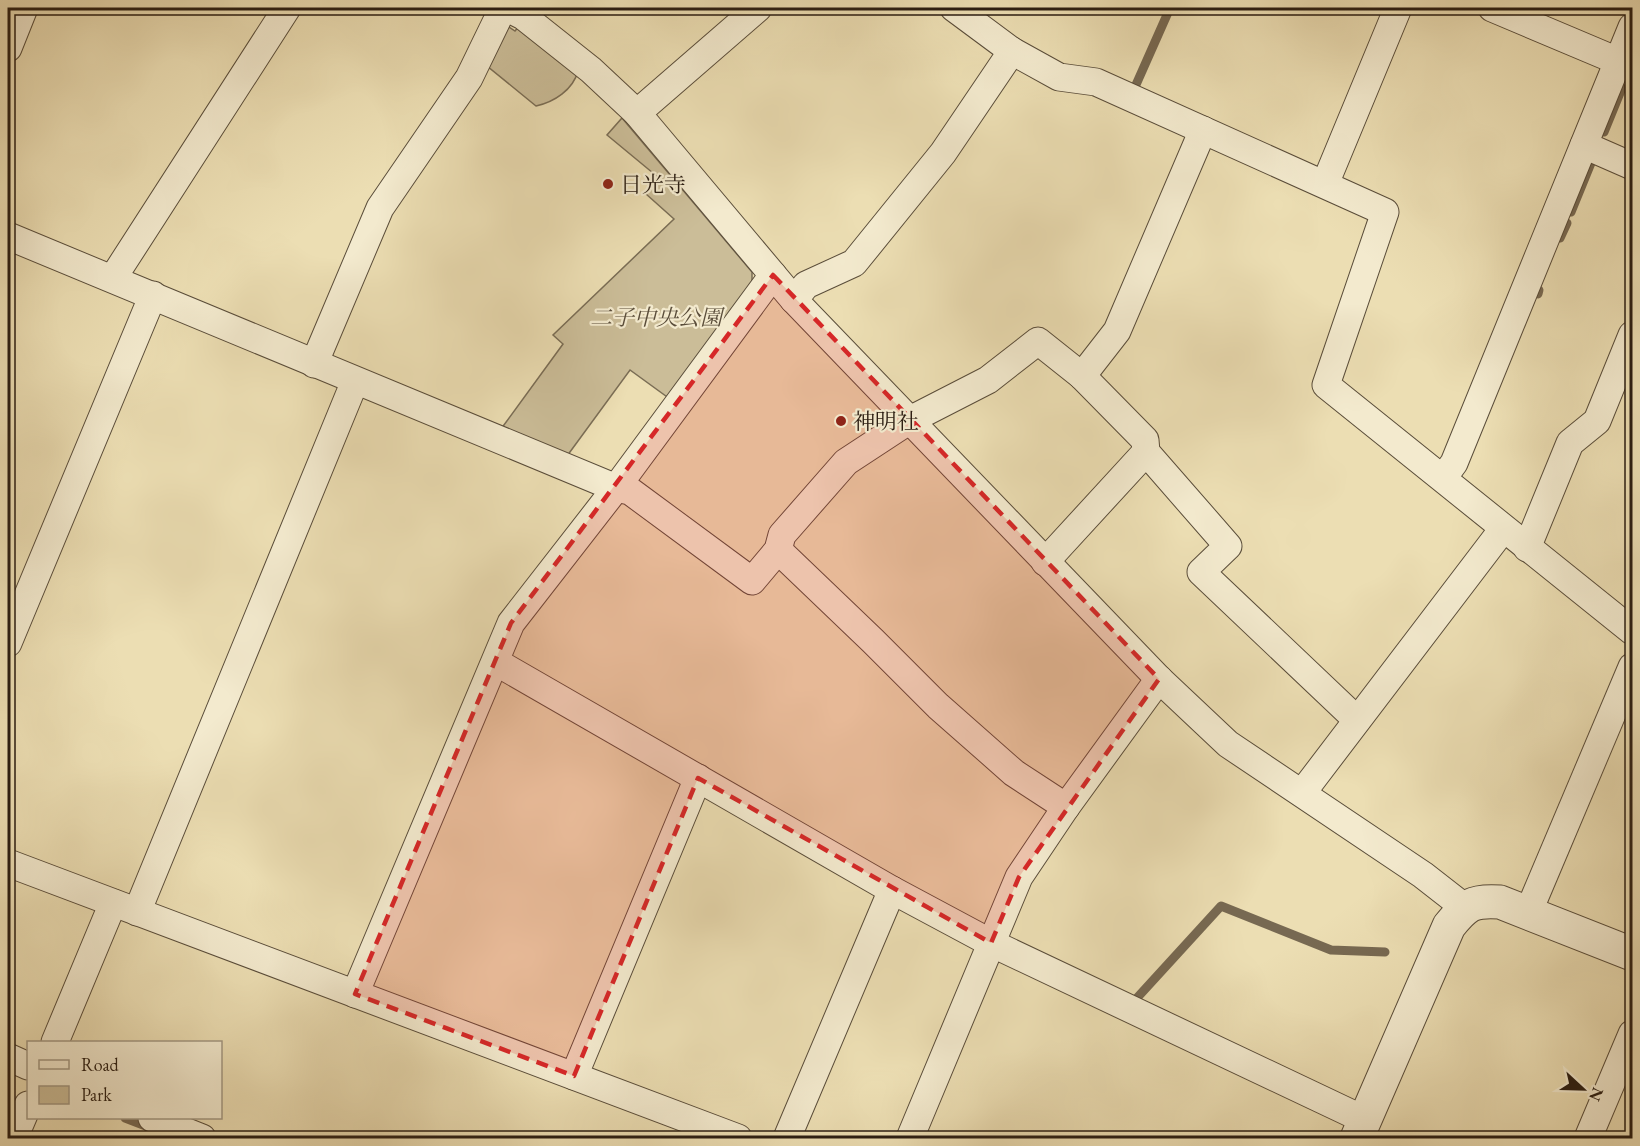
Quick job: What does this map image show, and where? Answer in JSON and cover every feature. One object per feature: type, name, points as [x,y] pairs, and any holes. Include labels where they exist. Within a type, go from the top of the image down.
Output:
[{"type":"street","points":[[8,48],[24,8]]},
{"type":"street","points":[[113,278],[287,8]]},
{"type":"street","points":[[314,364],[380,208],[469,78],[505,8],[523,16],[591,70],[637,113],[794,300],[1159,679],[1228,744],[1423,875],[1464,907]]},
{"type":"street","points":[[637,113],[758,8]]},
{"type":"street","points":[[954,8],[1012,51],[1059,77],[1096,82],[1384,212],[1326,385],[1632,631]]},
{"type":"street","points":[[1324,184],[1398,8]]},
{"type":"street","points":[[1492,8],[1625,64]]},
{"type":"street","points":[[1443,478],[1458,452],[1584,146],[1625,64],[1632,27]]},
{"type":"street","points":[[794,300],[806,285],[854,262],[943,153],[1012,51]]},
{"type":"street","points":[[1082,376],[1117,331],[1203,130]]},
{"type":"street","points":[[1584,146],[1632,166]]},
{"type":"street","points":[[8,236],[355,381],[616,488],[630,491],[752,581],[778,550],[782,535],[846,462],[910,420],[988,380],[1038,341],[1082,376],[1144,440],[1146,452],[1228,546],[1200,572],[1357,720]]},
{"type":"street","points":[[355,994],[511,623],[616,488],[773,275]]},
{"type":"street","points":[[8,643],[153,295]]},
{"type":"street","points":[[1527,548],[1570,443],[1597,421],[1632,335]]},
{"type":"street","points":[[56,1041],[125,907],[355,381]]},
{"type":"street","points":[[1045,562],[1146,452]]},
{"type":"street","points":[[1302,793],[1503,529]]},
{"type":"street","points":[[778,550],[938,706],[1014,773],[1066,807]]},
{"type":"street","points":[[496,662],[892,890],[991,943],[1361,1130],[1449,926],[1464,907],[1480,901],[1500,902],[1632,954]]},
{"type":"street","points":[[1528,913],[1632,667]]},
{"type":"street","points":[[910,1138],[1018,877],[1159,679]]},
{"type":"street","points":[[574,1076],[698,778]]},
{"type":"street","points":[[8,863],[738,1138]]},
{"type":"street","points":[[787,1138],[892,890]]},
{"type":"street","points":[[1588,1138],[1632,1034]]},
{"type":"street","points":[[8,1057],[27,1066]]},
{"type":"street","points":[[14,1138],[27,1107]]},
{"type":"street","points":[[154,1119],[202,1138]]},
{"type":"highlighted area","points":[[773,275],[1159,679],[1019,877],[991,943],[698,778],[574,1076],[355,994],[511,623]]},
{"type":"green space","points":[[506,25],[515,31],[520,25],[578,71],[572,84],[562,94],[549,102],[536,106],[487,66]]},
{"type":"green space","name":"二子中央公園","points":[[622,118],[752,272],[752,284],[670,399],[630,370],[567,456],[501,429],[563,344],[553,335],[674,219],[646,194],[659,178],[607,135]]},
{"type":"waterway","points":[[1135,87],[1170,8]]},
{"type":"waterway","points":[[1604,132],[1622,88]]},
{"type":"waterway","points":[[1571,212],[1591,163]]},
{"type":"waterway","points":[[1560,238],[1567,223]]},
{"type":"waterway","points":[[1538,294],[1539,290]]},
{"type":"waterway","points":[[1136,999],[1221,906],[1331,950],[1385,952]]},
{"type":"waterway","points":[[128,1119],[151,1128]]},
{"type":"place","name":"日光寺","points":[[608,184]]},
{"type":"place","name":"神明社","points":[[841,421]]}]
